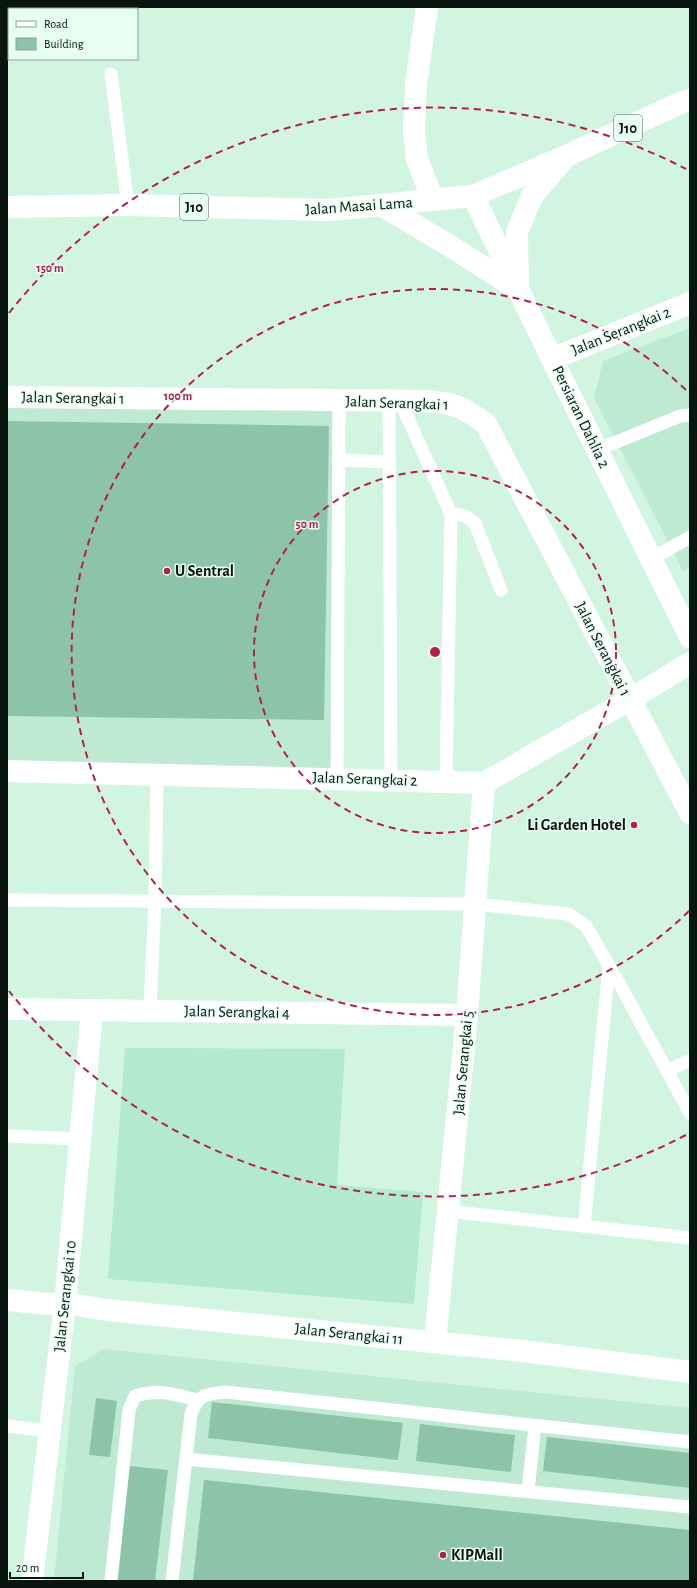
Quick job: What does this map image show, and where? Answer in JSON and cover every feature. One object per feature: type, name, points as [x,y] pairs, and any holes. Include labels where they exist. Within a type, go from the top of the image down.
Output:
[{"type":"street","points":[[427,7],[416,84],[414,130],[417,159],[433,200]]},
{"type":"street","name":"Jalan Masai Lama","points":[[7,207],[128,205],[330,210],[473,196],[566,156],[680,103],[690,100]]},
{"type":"street","points":[[518,289],[517,232],[532,196],[566,156]]},
{"type":"street","name":"Persiaran Dahlia 2","points":[[473,196],[690,637]]},
{"type":"street","points":[[381,206],[450,246],[518,289]]},
{"type":"street","name":"Jalan Serangkai 2","points":[[552,359],[690,303]]},
{"type":"street","name":"Jalan Serangkai 1","points":[[7,397],[395,401],[449,403],[467,410],[486,424],[690,813]]},
{"type":"street","points":[[484,783],[630,700],[690,663]]},
{"type":"street","name":"Jalan Serangkai 2","points":[[7,771],[338,778],[484,783]]},
{"type":"street","name":"Jalan Serangkai 5","points":[[435,1342],[468,1015],[484,783]]},
{"type":"street","name":"Jalan Serangkai 4","points":[[7,1009],[468,1015]]},
{"type":"street","name":"Jalan Serangkai 10","points":[[32,1581],[65,1303],[92,1011]]},
{"type":"street","name":"Jalan Serangkai 11","points":[[7,1300],[46,1304],[65,1303],[107,1310],[435,1342],[690,1372]]},
{"type":"lane","points":[[111,74],[128,205]]},
{"type":"lane","points":[[338,778],[339,401]]},
{"type":"lane","points":[[391,780],[389,462],[395,401]]},
{"type":"lane","points":[[395,401],[451,514],[446,782]]},
{"type":"lane","points":[[597,450],[680,416],[690,415]]},
{"type":"lane","points":[[339,460],[389,462]]},
{"type":"lane","points":[[451,514],[460,514],[475,523],[501,590]]},
{"type":"lane","points":[[651,559],[690,537]]},
{"type":"lane","points":[[150,1011],[155,901],[157,774]]},
{"type":"lane","points":[[7,900],[476,904],[568,914],[586,926],[609,965],[690,1114]]},
{"type":"lane","points":[[584,1226],[609,965]]},
{"type":"lane","points":[[667,1071],[690,1060]]},
{"type":"lane","points":[[7,1136],[81,1139]]},
{"type":"lane","points":[[448,1211],[690,1238]]},
{"type":"lane","points":[[111,1581],[129,1410],[135,1396],[150,1391],[166,1392],[197,1400]]},
{"type":"lane","points":[[172,1581],[191,1414],[197,1400],[208,1393],[225,1392],[690,1442]]},
{"type":"lane","points":[[7,1426],[49,1431]]},
{"type":"lane","points":[[528,1491],[536,1426]]},
{"type":"lane","points":[[186,1459],[690,1507]]},
{"type":"shaded area","points":[[690,328],[690,567],[683,571],[594,398],[603,361]]},
{"type":"shaded area","name":"U Sentral","points":[[7,405],[332,409],[332,769],[7,763]]},
{"type":"shaded area","points":[[125,1048],[345,1049],[337,1185],[423,1192],[414,1304],[108,1279]]},
{"type":"shaded area","points":[[104,1349],[690,1408],[690,1581],[54,1581],[75,1366]]},
{"type":"building","name":"U Sentral","points":[[7,421],[329,426],[324,720],[7,716]]},
{"type":"building","points":[[96,1398],[117,1401],[110,1457],[89,1455]]},
{"type":"building","points":[[212,1402],[403,1423],[398,1460],[208,1438]]},
{"type":"building","points":[[420,1424],[515,1435],[511,1472],[416,1461]]},
{"type":"building","points":[[547,1437],[690,1453],[690,1488],[543,1471]]},
{"type":"building","points":[[130,1466],[168,1470],[155,1581],[116,1581]]},
{"type":"building","name":"KIPMall","points":[[204,1480],[690,1530],[690,1581],[193,1581]]},
{"type":"place","name":"U Sentral","points":[[167,571]]},
{"type":"place","name":"Li Garden Hotel","points":[[634,825]]},
{"type":"place","name":"KIPMall","points":[[443,1555]]}]
